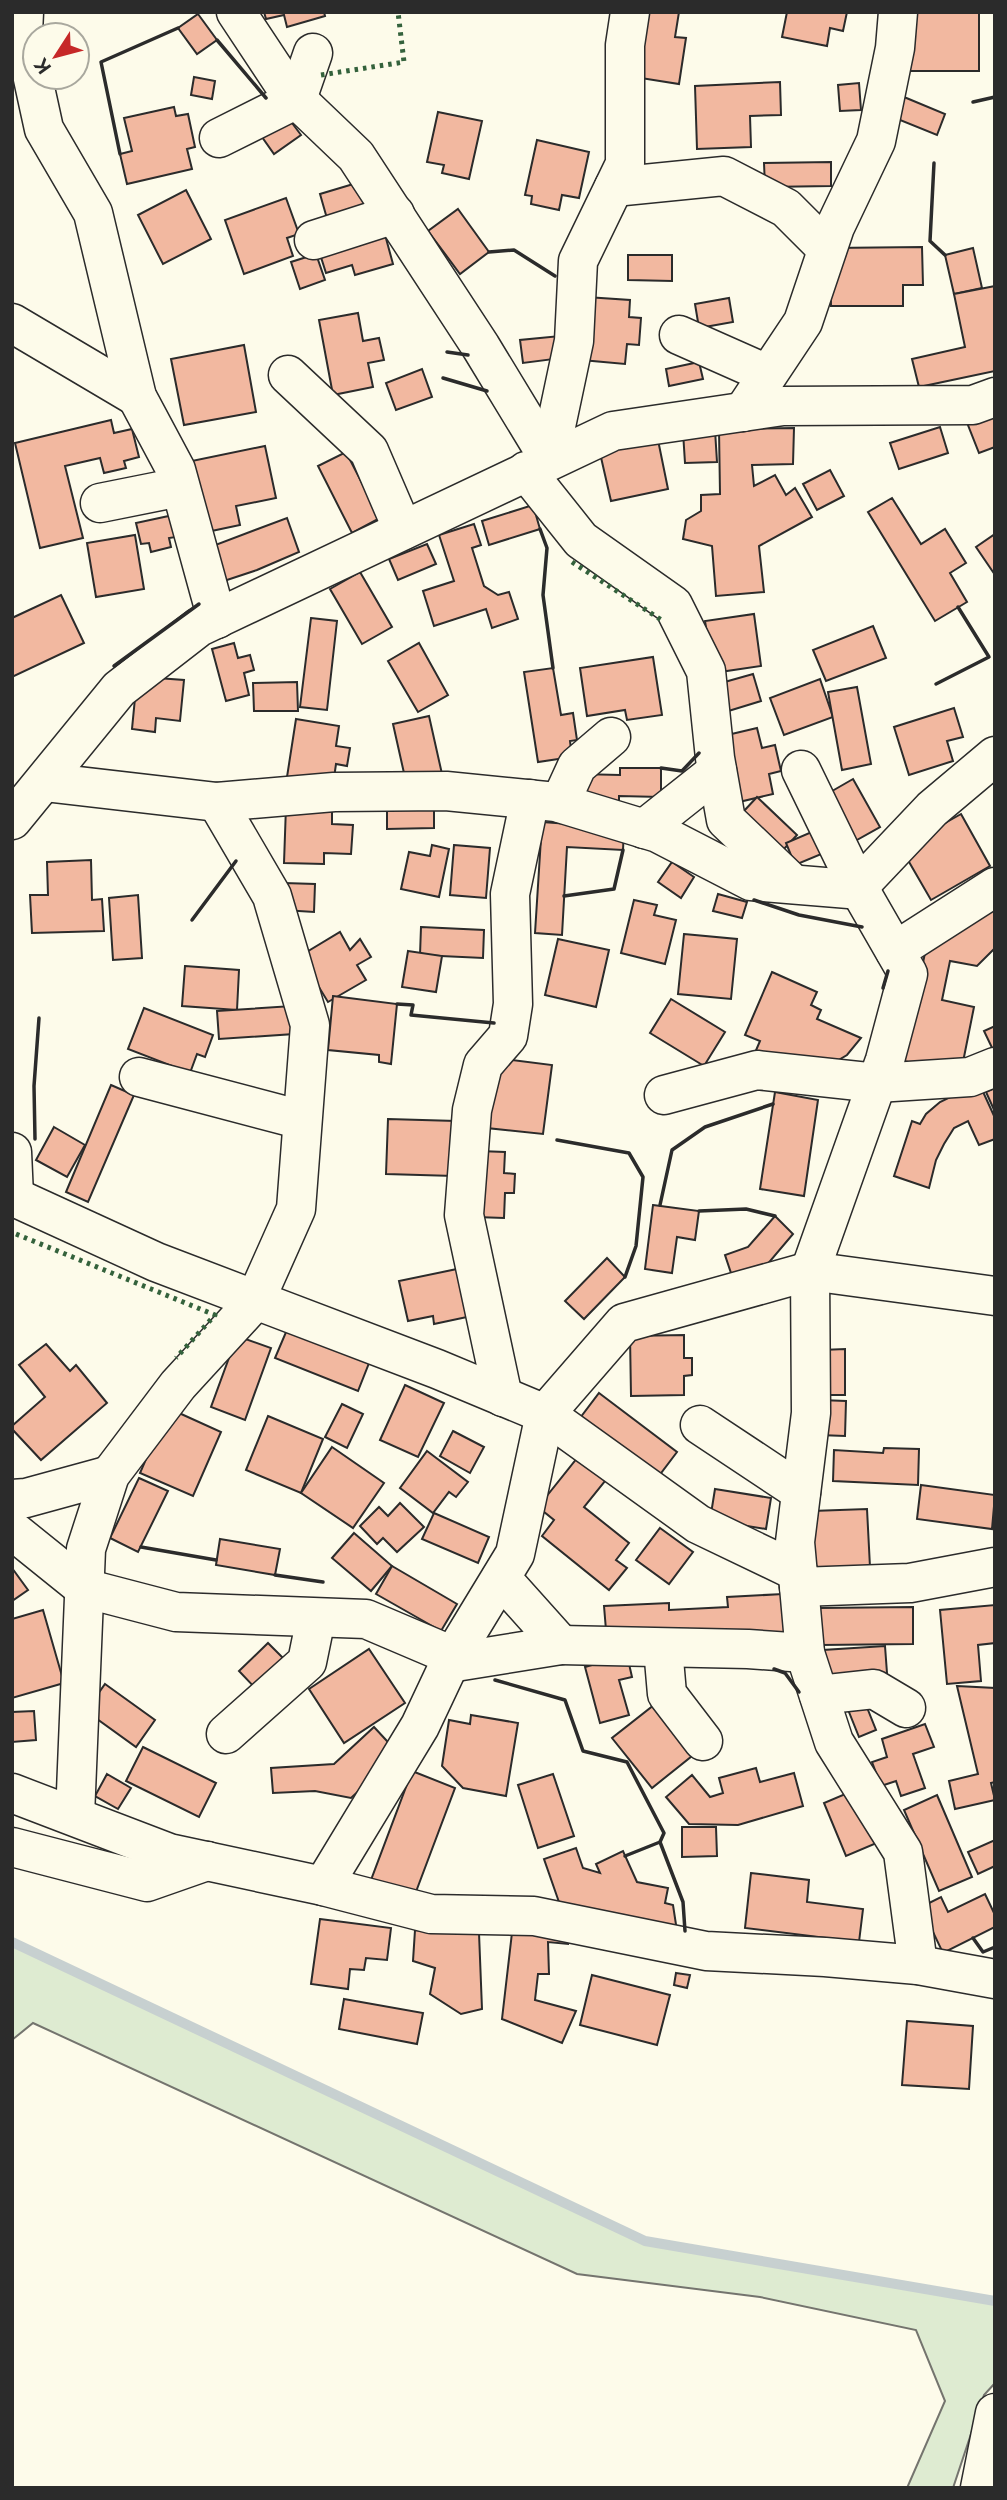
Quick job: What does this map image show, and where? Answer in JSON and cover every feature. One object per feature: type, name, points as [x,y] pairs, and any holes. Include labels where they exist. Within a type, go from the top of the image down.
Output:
[{"type":"street","points":[[24,12],[23,33],[44,129],[93,213],[137,397],[176,470],[217,619]]},
{"type":"street","points":[[236,12],[289,92],[356,156],[395,214],[481,347],[538,465],[581,540],[673,605],[706,671],[726,820],[793,884]]},
{"type":"street","points":[[538,465],[574,341],[578,261],[625,164],[625,45],[630,12]]},
{"type":"street","points":[[743,412],[803,322],[835,227],[876,141],[895,48],[898,12]]},
{"type":"street","points":[[219,138],[297,99],[313,53]]},
{"type":"street","points":[[614,187],[724,176],[786,208],[827,249]]},
{"type":"street","points":[[314,240],[395,214]]},
{"type":"street","points":[[12,323],[137,397]]},
{"type":"street","points":[[679,335],[767,374]]},
{"type":"street","points":[[288,375],[369,451],[403,530]]},
{"type":"street","points":[[12,820],[119,689],[200,627],[613,431],[783,406],[973,405],[995,397]]},
{"type":"street","points":[[100,503],[180,486]]},
{"type":"street","points":[[503,1397],[464,1215],[472,1110],[483,1065],[508,1036],[513,1004],[510,894],[545,801],[577,766],[611,737]]},
{"type":"street","points":[[44,782],[217,802],[334,792],[446,791],[545,801],[658,833],[751,881],[849,889],[858,887],[932,809],[995,756]]},
{"type":"street","points":[[801,770],[858,887],[908,974],[877,1083],[810,1271],[811,1413],[795,1542],[805,1653],[834,1742],[903,1852],[918,1965]]},
{"type":"street","points":[[644,829],[718,771]]},
{"type":"street","points":[[75,1816],[86,1549],[110,1475],[178,1384],[255,1301],[296,1209],[310,1025],[272,897],[217,802]]},
{"type":"street","points":[[895,951],[995,887]]},
{"type":"street","points":[[664,1095],[757,1070],[877,1083],[970,1077],[995,1067]]},
{"type":"street","points":[[139,1077],[302,1120]]},
{"type":"street","points":[[12,1152],[13,1196],[156,1262],[545,1414],[698,1524],[799,1579],[910,1583],[995,1567]]},
{"type":"street","points":[[323,1886],[420,1726],[451,1660],[515,1554],[545,1414],[624,1323],[810,1271],[995,1296]]},
{"type":"street","points":[[700,1425],[801,1492]]},
{"type":"street","points":[[12,1499],[26,1498],[110,1475]]},
{"type":"street","points":[[12,1530],[84,1588],[176,1612],[366,1619],[451,1660],[561,1645],[748,1649],[805,1653]]},
{"type":"street","points":[[501,1578],[561,1645]]},
{"type":"street","points":[[226,1734],[307,1662],[316,1618]]},
{"type":"street","points":[[663,1648],[667,1694],[703,1741]]},
{"type":"street","points":[[819,1695],[874,1689],[906,1708]]},
{"type":"street","points":[[12,1793],[169,1853],[323,1886],[430,1914],[534,1916],[706,1951],[918,1965],[995,1979]]},
{"type":"street","points":[[12,1847],[147,1882],[207,1861]]},
{"type":"street","points":[[980,2488],[995,2413]]},
{"type":"green space","points":[[12,1942],[645,2241],[995,2301],[995,2383],[984,2395],[953,2488],[907,2488],[945,2401],[916,2330],[760,2297],[577,2274],[33,2023],[12,2040]]},
{"type":"building","points":[[264,12],[324,12],[325,16],[287,27],[284,15],[266,19]]},
{"type":"building","points":[[638,12],[679,12],[675,37],[686,38],[679,84],[628,76]]},
{"type":"building","points":[[787,12],[847,12],[843,31],[830,28],[827,46],[782,37]]},
{"type":"building","points":[[908,12],[979,12],[979,71],[908,71]]},
{"type":"building","points":[[198,14],[217,40],[197,54],[178,28]]},
{"type":"building","points":[[194,77],[215,81],[212,99],[191,95]]},
{"type":"building","points":[[780,82],[781,115],[750,116],[751,147],[697,149],[695,86]]},
{"type":"building","points":[[859,83],[861,110],[840,111],[838,85]]},
{"type":"building","points":[[904,97],[945,114],[937,135],[895,118]]},
{"type":"building","points":[[174,107],[176,116],[188,114],[195,147],[187,149],[192,169],[127,184],[120,154],[132,151],[124,118]]},
{"type":"building","points":[[438,112],[482,121],[469,179],[442,173],[444,165],[427,162]]},
{"type":"building","points":[[289,119],[301,135],[274,154],[262,137]]},
{"type":"building","points":[[537,140],[589,152],[579,198],[562,195],[559,210],[531,204],[532,196],[525,195]]},
{"type":"building","points":[[831,162],[831,186],[765,187],[764,163]]},
{"type":"building","points":[[360,182],[369,210],[328,222],[320,194]]},
{"type":"building","points":[[186,190],[211,239],[163,264],[138,215]]},
{"type":"building","points":[[286,198],[299,234],[287,238],[293,256],[244,274],[225,220]]},
{"type":"building","points":[[458,209],[489,252],[460,274],[428,231]]},
{"type":"building","points":[[384,231],[393,264],[355,275],[352,265],[326,273],[319,251]]},
{"type":"building","points":[[922,247],[923,285],[903,285],[903,306],[831,306],[830,248]]},
{"type":"building","points":[[973,248],[982,288],[954,294],[945,255]]},
{"type":"building","points":[[316,254],[325,280],[300,289],[291,262]]},
{"type":"building","points":[[628,255],[672,255],[672,281],[628,280]]},
{"type":"building","points":[[995,286],[995,371],[919,387],[912,359],[965,347],[954,294]]},
{"type":"building","points":[[586,297],[630,300],[629,317],[641,318],[639,345],[627,344],[625,364],[582,360]]},
{"type":"building","points":[[729,298],[733,322],[699,328],[695,304]]},
{"type":"building","points":[[358,313],[363,341],[379,338],[384,360],[368,363],[373,387],[333,395],[319,320]]},
{"type":"building","points":[[560,336],[562,358],[523,363],[520,340]]},
{"type":"building","points":[[244,345],[256,412],[184,425],[171,359]]},
{"type":"building","points":[[699,362],[703,379],[669,386],[666,369]]},
{"type":"building","points":[[422,369],[432,397],[396,410],[386,383]]},
{"type":"building","points":[[995,410],[995,447],[979,453],[966,420]]},
{"type":"building","points":[[111,420],[114,433],[132,429],[139,457],[124,461],[126,468],[104,473],[100,458],[65,466],[83,538],[40,548],[15,443]]},
{"type":"building","points":[[940,427],[948,453],[899,469],[890,443]]},
{"type":"building","points":[[794,428],[793,464],[752,465],[754,486],[775,475],[786,495],[795,488],[812,517],[759,546],[764,592],[716,596],[712,546],[683,539],[686,520],[701,511],[701,495],[720,494],[719,429]]},
{"type":"building","points":[[715,430],[717,462],[685,463],[683,432]]},
{"type":"building","points":[[658,440],[668,489],[611,501],[600,453]]},
{"type":"building","points":[[265,446],[276,498],[236,506],[240,525],[202,533],[187,462]]},
{"type":"building","points":[[346,452],[380,518],[352,533],[318,466]]},
{"type":"building","points":[[830,470],[844,496],[817,510],[803,484]]},
{"type":"building","points":[[892,498],[921,544],[945,529],[966,563],[950,573],[967,602],[935,621],[868,512]]},
{"type":"building","points":[[533,505],[540,529],[489,545],[482,521]]},
{"type":"building","points":[[178,514],[182,536],[169,538],[171,547],[151,552],[149,543],[141,544],[136,523]]},
{"type":"building","points":[[287,518],[299,552],[221,582],[210,547]]},
{"type":"building","points":[[474,524],[481,545],[472,548],[484,586],[498,595],[509,592],[518,619],[492,628],[486,609],[434,626],[423,591],[454,581],[439,535]]},
{"type":"building","points":[[995,534],[995,570],[993,572],[976,547]]},
{"type":"building","points":[[135,535],[144,589],[96,597],[87,543]]},
{"type":"building","points":[[427,544],[436,564],[398,580],[389,559]]},
{"type":"building","points":[[360,572],[392,627],[362,644],[330,589]]},
{"type":"building","points":[[61,595],[84,643],[12,677],[12,618]]},
{"type":"building","points":[[754,614],[761,666],[713,673],[705,621]]},
{"type":"building","points":[[311,618],[337,621],[327,710],[300,707]]},
{"type":"building","points":[[873,626],[886,658],[826,681],[813,650]]},
{"type":"building","points":[[234,643],[238,658],[250,655],[254,670],[244,673],[249,695],[226,701],[212,649]]},
{"type":"building","points":[[419,643],[448,695],[418,712],[388,661]]},
{"type":"building","points":[[653,657],[662,715],[627,720],[625,710],[587,716],[580,668]]},
{"type":"building","points":[[553,668],[561,715],[573,713],[577,740],[570,741],[572,757],[538,762],[524,672]]},
{"type":"building","points":[[753,674],[761,701],[722,713],[714,685]]},
{"type":"building","points":[[157,678],[184,680],[180,721],[156,718],[155,732],[132,729],[136,688]]},
{"type":"building","points":[[820,679],[833,717],[784,735],[770,698]]},
{"type":"building","points":[[297,682],[298,711],[254,711],[253,683]]},
{"type":"building","points":[[857,687],[871,764],[842,770],[828,692]]},
{"type":"building","points":[[954,708],[963,737],[947,741],[953,761],[909,775],[894,727]]},
{"type":"building","points":[[429,716],[442,774],[406,782],[393,724]]},
{"type":"building","points":[[296,719],[339,726],[336,746],[350,748],[347,766],[336,764],[333,785],[287,777]]},
{"type":"building","points":[[757,728],[762,748],[775,745],[781,771],[769,774],[773,794],[739,802],[723,736]]},
{"type":"building","points":[[620,768],[661,768],[661,797],[619,796],[619,804],[579,803],[579,774],[620,775]]},
{"type":"building","points":[[853,779],[880,827],[848,845],[820,798]]},
{"type":"building","points":[[757,797],[797,835],[783,850],[743,812]]},
{"type":"building","points":[[434,804],[434,828],[387,829],[387,805]]},
{"type":"building","points":[[286,806],[332,808],[332,824],[353,825],[351,854],[324,853],[324,864],[284,863]]},
{"type":"building","points":[[961,814],[990,866],[931,900],[901,848]]},
{"type":"building","points":[[542,822],[624,828],[623,850],[567,847],[562,935],[535,933]]},
{"type":"building","points":[[821,828],[831,850],[795,865],[786,843]]},
{"type":"building","points":[[432,845],[449,849],[439,897],[401,889],[409,852],[430,856]]},
{"type":"building","points":[[454,845],[490,848],[486,898],[450,895]]},
{"type":"building","points":[[91,860],[92,900],[102,899],[104,931],[32,933],[30,895],[48,895],[47,862]]},
{"type":"building","points":[[672,862],[694,877],[681,898],[658,882]]},
{"type":"building","points":[[284,883],[315,884],[314,912],[283,910]]},
{"type":"building","points":[[718,894],[747,902],[742,918],[713,911]]},
{"type":"building","points":[[138,895],[142,958],[113,960],[109,898]]},
{"type":"building","points":[[634,900],[657,905],[654,915],[676,920],[665,964],[621,953]]},
{"type":"building","points":[[995,909],[995,948],[977,966],[950,961],[942,1000],[974,1007],[961,1072],[903,1061],[926,948]]},
{"type":"building","points":[[421,927],[484,930],[483,958],[420,955]]},
{"type":"building","points":[[340,932],[350,950],[360,939],[371,957],[357,965],[366,980],[328,1002],[300,956]]},
{"type":"building","points":[[684,934],[737,939],[731,999],[678,994]]},
{"type":"building","points":[[558,939],[609,950],[596,1007],[545,995]]},
{"type":"building","points":[[408,951],[442,956],[436,992],[402,987]]},
{"type":"building","points":[[185,966],[239,970],[237,1010],[182,1006]]},
{"type":"building","points":[[772,972],[817,992],[811,1005],[821,1010],[817,1019],[861,1038],[847,1055],[825,1068],[754,1055],[760,1041],[745,1035]]},
{"type":"building","points":[[333,996],[397,1004],[391,1064],[379,1062],[379,1055],[328,1050]]},
{"type":"building","points":[[671,999],[725,1032],[704,1066],[650,1033]]},
{"type":"building","points":[[292,1006],[294,1034],[219,1039],[217,1011]]},
{"type":"building","points":[[144,1008],[213,1035],[205,1057],[197,1054],[190,1073],[128,1049]]},
{"type":"building","points":[[995,1026],[995,1054],[984,1031]]},
{"type":"building","points":[[496,1058],[552,1065],[543,1134],[487,1128]]},
{"type":"building","points":[[979,1083],[995,1118],[995,1139],[979,1145],[968,1121],[954,1128],[944,1144],[936,1160],[929,1188],[894,1176],[912,1121],[920,1124],[926,1114],[940,1102]]},
{"type":"building","points":[[111,1085],[134,1095],[88,1202],[66,1192]]},
{"type":"building","points":[[995,1088],[995,1112],[986,1092]]},
{"type":"building","points":[[775,1092],[818,1100],[804,1196],[760,1189]]},
{"type":"building","points":[[388,1119],[456,1121],[454,1176],[386,1174]]},
{"type":"building","points":[[54,1127],[85,1145],[67,1177],[36,1160]]},
{"type":"building","points":[[479,1151],[505,1152],[504,1173],[515,1174],[514,1193],[505,1193],[504,1218],[476,1217]]},
{"type":"building","points":[[653,1205],[699,1211],[695,1240],[677,1237],[672,1273],[645,1269]]},
{"type":"building","points":[[775,1216],[793,1234],[766,1266],[733,1279],[725,1255],[748,1247]]},
{"type":"building","points":[[607,1258],[625,1277],[584,1319],[565,1301]]},
{"type":"building","points":[[457,1269],[467,1317],[434,1324],[433,1316],[408,1321],[399,1281]]},
{"type":"building","points":[[289,1325],[371,1358],[358,1391],[275,1358]]},
{"type":"building","points":[[684,1335],[684,1358],[692,1358],[692,1375],[684,1376],[684,1395],[631,1396],[630,1336]]},
{"type":"building","points":[[237,1336],[271,1348],[245,1420],[211,1407]]},
{"type":"building","points":[[46,1344],[70,1371],[76,1365],[107,1403],[41,1460],[12,1426],[45,1397],[19,1365]]},
{"type":"building","points":[[845,1349],[845,1395],[822,1395],[822,1350]]},
{"type":"building","points":[[405,1385],[444,1403],[418,1457],[380,1440]]},
{"type":"building","points":[[599,1393],[677,1452],[655,1481],[577,1422]]},
{"type":"building","points":[[820,1400],[846,1401],[845,1436],[819,1435]]},
{"type":"building","points":[[342,1404],[363,1414],[347,1448],[325,1437]]},
{"type":"building","points":[[168,1408],[221,1432],[193,1496],[140,1473]]},
{"type":"building","points":[[268,1416],[323,1439],[301,1493],[246,1470]]},
{"type":"building","points":[[453,1431],[484,1447],[470,1473],[440,1456]]},
{"type":"building","points":[[332,1447],[384,1483],[353,1528],[301,1493]]},
{"type":"building","points":[[586,1447],[614,1470],[584,1507],[629,1543],[616,1560],[627,1568],[609,1590],[542,1536],[554,1520],[538,1507]]},
{"type":"building","points":[[884,1448],[919,1449],[918,1485],[833,1481],[834,1450],[883,1453]]},
{"type":"building","points":[[427,1451],[468,1482],[456,1497],[449,1492],[433,1513],[400,1488]]},
{"type":"building","points":[[139,1478],[168,1491],[138,1552],[110,1538]]},
{"type":"building","points":[[921,1485],[995,1495],[992,1529],[917,1519]]},
{"type":"building","points":[[715,1489],[771,1498],[766,1529],[710,1520]]},
{"type":"building","points":[[400,1503],[424,1527],[397,1552],[383,1538],[377,1544],[360,1526],[379,1507],[388,1516]]},
{"type":"building","points":[[867,1509],[870,1567],[815,1569],[812,1511]]},
{"type":"building","points":[[434,1513],[489,1537],[478,1563],[422,1539]]},
{"type":"building","points":[[660,1528],[693,1552],[669,1584],[636,1560]]},
{"type":"building","points":[[354,1533],[392,1566],[371,1591],[332,1558]]},
{"type":"building","points":[[220,1539],[280,1549],[275,1575],[216,1565]]},
{"type":"building","points":[[392,1566],[457,1604],[441,1631],[376,1594]]},
{"type":"building","points":[[12,1568],[28,1590],[12,1601]]},
{"type":"building","points":[[783,1594],[785,1633],[607,1642],[604,1606],[669,1603],[669,1610],[728,1607],[727,1597]]},
{"type":"building","points":[[995,1605],[995,1643],[978,1645],[981,1681],[947,1684],[940,1610]]},
{"type":"building","points":[[913,1607],[913,1644],[820,1645],[819,1608]]},
{"type":"building","points":[[43,1610],[64,1683],[12,1698],[12,1619]]},
{"type":"building","points":[[268,1643],[289,1664],[259,1692],[239,1671]]},
{"type":"building","points":[[885,1646],[887,1673],[824,1677],[823,1650]]},
{"type":"building","points":[[369,1649],[405,1703],[344,1743],[309,1689]]},
{"type":"building","points":[[627,1655],[632,1677],[619,1680],[629,1715],[600,1723],[585,1667]]},
{"type":"building","points":[[105,1684],[155,1720],[136,1747],[86,1711]]},
{"type":"building","points":[[957,1686],[995,1688],[995,1782],[991,1783],[995,1800],[955,1809],[949,1781],[978,1774]]},
{"type":"building","points":[[864,1700],[876,1730],[859,1737],[847,1707]]},
{"type":"building","points":[[654,1705],[692,1756],[652,1788],[612,1738]]},
{"type":"building","points":[[34,1711],[36,1740],[12,1742],[12,1712]]},
{"type":"building","points":[[471,1715],[518,1723],[506,1796],[463,1788],[442,1766],[449,1720],[470,1724]]},
{"type":"building","points":[[925,1724],[934,1747],[913,1754],[925,1788],[901,1796],[896,1781],[881,1786],[872,1762],[887,1757],[882,1739]]},
{"type":"building","points":[[374,1727],[399,1754],[351,1798],[315,1791],[273,1793],[271,1768],[334,1764]]},
{"type":"building","points":[[143,1747],[216,1783],[199,1817],[126,1781]]},
{"type":"building","points":[[756,1768],[760,1782],[794,1773],[803,1806],[738,1825],[689,1824],[666,1797],[692,1775],[710,1797],[723,1793],[719,1778]]},
{"type":"building","points":[[412,1771],[455,1788],[414,1897],[371,1880]]},
{"type":"building","points":[[107,1774],[131,1788],[118,1809],[95,1796]]},
{"type":"building","points":[[553,1774],[574,1836],[538,1848],[518,1785]]},
{"type":"building","points":[[857,1789],[879,1842],[846,1856],[824,1803]]},
{"type":"building","points":[[937,1795],[972,1877],[939,1891],[904,1810]]},
{"type":"building","points":[[682,1827],[716,1827],[717,1856],[682,1857]]},
{"type":"building","points":[[995,1840],[995,1866],[978,1874],[968,1852]]},
{"type":"building","points":[[576,1848],[583,1868],[600,1873],[596,1864],[623,1851],[637,1882],[668,1888],[665,1903],[673,1905],[677,1931],[560,1905],[544,1859]]},
{"type":"building","points":[[751,1873],[809,1880],[807,1902],[863,1909],[859,1942],[745,1928]]},
{"type":"building","points":[[985,1894],[995,1915],[995,1927],[943,1953],[921,1907],[941,1897],[948,1912]]},
{"type":"building","points":[[320,1919],[391,1928],[387,1960],[366,1958],[364,1970],[350,1969],[348,1989],[311,1984]]},
{"type":"building","points":[[513,1924],[567,1927],[568,1944],[548,1942],[549,1974],[538,1974],[535,2000],[576,2011],[562,2043],[502,2019]]},
{"type":"building","points":[[415,1930],[479,1933],[482,2009],[461,2014],[430,1994],[435,1968],[413,1961]]},
{"type":"building","points":[[676,1973],[690,1975],[687,1988],[674,1985]]},
{"type":"building","points":[[592,1975],[670,1995],[657,2045],[580,2025]]},
{"type":"building","points":[[344,1999],[423,2013],[417,2044],[339,2029]]},
{"type":"building","points":[[907,2021],[973,2026],[969,2089],[902,2085]]},
{"type":"waterway","points":[[12,1942],[645,2241],[995,2301]]},
{"type":"hedge","points":[[321,75],[404,62],[398,12]]},
{"type":"hedge","points":[[572,562],[663,621]]},
{"type":"hedge","points":[[16,1234],[215,1315],[176,1358]]},
{"type":"wall","points":[[120,154],[101,62],[178,28]]},
{"type":"wall","points":[[217,40],[266,98]]},
{"type":"wall","points":[[973,102],[995,97]]},
{"type":"wall","points":[[934,163],[930,241],[945,255]]},
{"type":"wall","points":[[489,252],[514,250],[555,276]]},
{"type":"wall","points":[[447,352],[468,355]]},
{"type":"wall","points":[[443,378],[487,391]]},
{"type":"wall","points":[[540,529],[547,548],[543,595],[553,668]]},
{"type":"wall","points":[[114,666],[199,604]]},
{"type":"wall","points":[[936,684],[989,657],[958,607]]},
{"type":"wall","points":[[661,768],[682,771],[699,753]]},
{"type":"wall","points":[[564,896],[614,889],[623,850]]},
{"type":"wall","points":[[192,920],[236,861]]},
{"type":"wall","points":[[754,900],[799,915],[862,927]]},
{"type":"wall","points":[[883,988],[888,971]]},
{"type":"wall","points":[[397,1004],[413,1005],[411,1015],[494,1023]]},
{"type":"wall","points":[[35,1139],[34,1086],[39,1018]]},
{"type":"wall","points":[[660,1205],[672,1150],[705,1127],[773,1104]]},
{"type":"wall","points":[[557,1140],[629,1153],[643,1177],[636,1246],[625,1277]]},
{"type":"wall","points":[[699,1211],[746,1209],[775,1216]]},
{"type":"wall","points":[[141,1547],[216,1560]]},
{"type":"wall","points":[[275,1575],[323,1582]]},
{"type":"wall","points":[[774,1669],[785,1673],[799,1692]]},
{"type":"wall","points":[[495,1680],[565,1700],[583,1751],[627,1762],[664,1833],[660,1842]]},
{"type":"wall","points":[[625,1856],[660,1842],[683,1902],[685,1931]]},
{"type":"wall","points":[[973,1938],[983,1952],[995,1947]]}]
